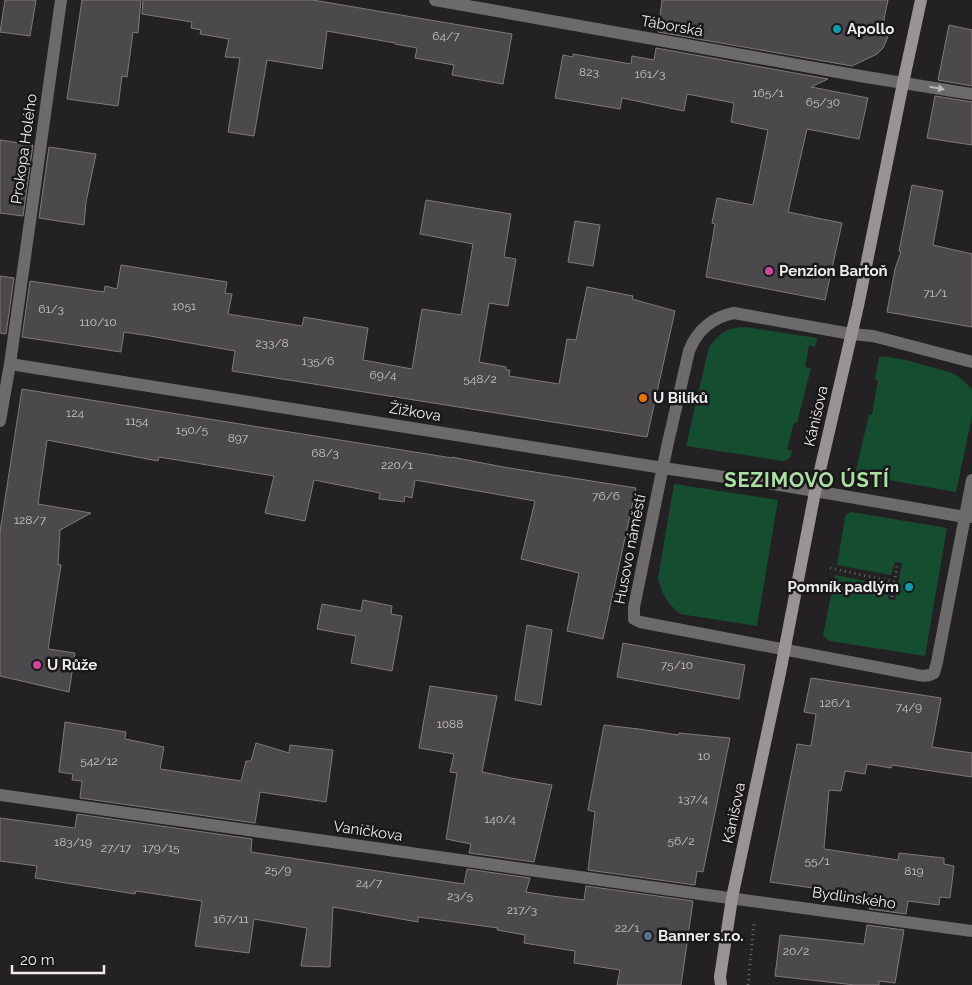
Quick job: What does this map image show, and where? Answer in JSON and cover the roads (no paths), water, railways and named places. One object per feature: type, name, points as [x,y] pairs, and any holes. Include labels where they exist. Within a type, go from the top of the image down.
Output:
[{"type":"street","name":"Prokopa Holého","points":[[0,421],[10,364],[61,0]]},
{"type":"street","name":"Táborská","points":[[435,0],[972,94]]},
{"type":"street","name":"Kánišova","points":[[721,985],[720,977],[732,898],[921,0]]},
{"type":"street","name":"Husovo náměstí","points":[[972,362],[874,336],[851,334],[734,314],[724,315],[706,325],[692,341],[689,351],[634,607],[634,619],[640,622],[927,676],[934,673],[938,662],[969,517],[972,480]]},
{"type":"street","name":"Žižkova","points":[[10,364],[786,486],[969,517]]},
{"type":"street","name":"Vaníčkova","points":[[0,795],[732,898]]},
{"type":"street","name":"Bydlinského","points":[[732,898],[972,931]]},
{"type":"place","name":"Apollo","points":[[837,29]]},
{"type":"place","name":"Penzion Bartoň","points":[[769,271]]},
{"type":"place","name":"U Bilíků","points":[[643,398]]},
{"type":"place","name":"Pomník padlým","points":[[909,587]]},
{"type":"place","name":"U Růže","points":[[37,665]]},
{"type":"place","name":"Banner s.r.o.","points":[[648,936]]},
{"type":"district","name":"SEZIMOVO ÚSTÍ","points":[[807,480]]}]
